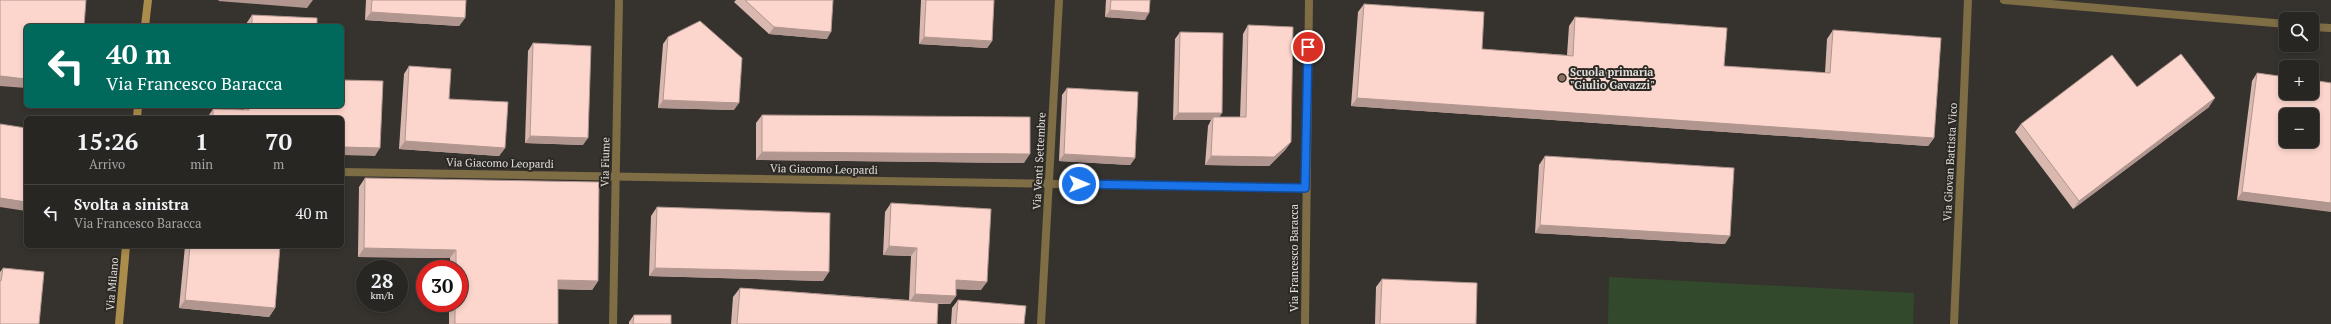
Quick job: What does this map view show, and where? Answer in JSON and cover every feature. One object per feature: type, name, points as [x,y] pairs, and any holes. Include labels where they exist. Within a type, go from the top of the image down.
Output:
[{"type":"main road","points":[[145,24],[148,0]]},
{"type":"main road","name":"Via Milano","points":[[119,324],[126,248]]},
{"type":"street","name":"Via Fiume","points":[[613,324],[619,0]]},
{"type":"street","name":"Via Venti Settembre","points":[[1041,324],[1059,0]]},
{"type":"street","name":"Via Francesco Baracca","points":[[1305,324],[1305,188],[1309,0]]},
{"type":"street","name":"Via Giovan Battista Vico","points":[[1954,324],[1968,0]]},
{"type":"street","points":[[2004,0],[2279,23]]},
{"type":"street","points":[[2319,27],[2331,28]]},
{"type":"street","name":"Via Giacomo Leopardi","points":[[344,172],[1305,188]]},
{"type":"green space","points":[[1609,277],[1914,293],[1913,324],[1608,324]]},
{"type":"building","points":[[0,0],[86,0],[84,24],[24,24],[24,79],[0,76]]},
{"type":"building","points":[[372,0],[466,0],[465,18],[371,12]]},
{"type":"building","points":[[745,0],[833,0],[831,32],[774,27]]},
{"type":"building","points":[[926,0],[994,0],[992,41],[924,37]]},
{"type":"building","points":[[1111,0],[1150,0],[1149,13],[1110,10]]},
{"type":"building","name":"Scuola primaria \"Giulio Gavazzi\"","points":[[1364,4],[1484,12],[1482,49],[1573,56],[1575,17],[1727,28],[1724,66],[1830,73],[1833,30],[1941,38],[1934,138],[1357,98]]},
{"type":"building","points":[[252,15],[317,18],[317,24],[252,24]]},
{"type":"building","points":[[700,21],[742,58],[739,103],[663,100],[668,37]]},
{"type":"building","points":[[1248,25],[1293,27],[1291,142],[1274,157],[1211,156],[1213,117],[1246,117]]},
{"type":"building","points":[[1180,32],[1223,33],[1222,113],[1178,113]]},
{"type":"building","points":[[533,43],[591,46],[588,138],[530,136]]},
{"type":"building","points":[[2181,54],[2215,98],[2079,201],[2021,124],[2112,55],[2137,87]]},
{"type":"building","points":[[409,66],[451,69],[449,99],[508,102],[505,148],[405,141]]},
{"type":"building","points":[[2257,73],[2279,76],[2279,100],[2319,100],[2319,81],[2331,83],[2331,203],[2242,192]]},
{"type":"building","points":[[344,80],[383,81],[380,148],[344,147],[344,116],[213,116],[213,109],[249,110],[249,108],[344,108]]},
{"type":"building","points":[[1067,88],[1138,92],[1135,158],[1064,154]]},
{"type":"building","points":[[762,115],[1030,117],[1030,154],[762,152]]},
{"type":"building","points":[[0,124],[24,128],[24,202],[0,198]]},
{"type":"building","points":[[1545,156],[1734,168],[1730,236],[1540,225]]},
{"type":"building","points":[[365,178],[599,182],[598,281],[558,280],[558,324],[455,324],[455,312],[468,312],[468,260],[456,260],[456,250],[364,248]]},
{"type":"building","points":[[891,203],[991,209],[987,282],[956,280],[956,296],[915,294],[917,248],[889,246]]},
{"type":"building","points":[[657,207],[830,213],[829,272],[655,268]]},
{"type":"building","points":[[190,248],[280,248],[275,308],[185,300]]},
{"type":"building","points":[[3,268],[44,272],[39,324],[0,324],[0,281]]},
{"type":"building","points":[[1382,279],[1477,283],[1476,324],[1380,324]]},
{"type":"building","points":[[740,288],[938,303],[937,324],[737,324]]},
{"type":"building","points":[[958,300],[1026,306],[1024,324],[956,324]]},
{"type":"building","points":[[634,315],[671,315],[671,324],[633,324]]},
{"type":"place","name":"Scuola primaria \"Giulio Gavazzi\"","points":[[1562,78]]},
{"type":"route","points":[[1079,184],[1305,188],[1308,47]]}]
